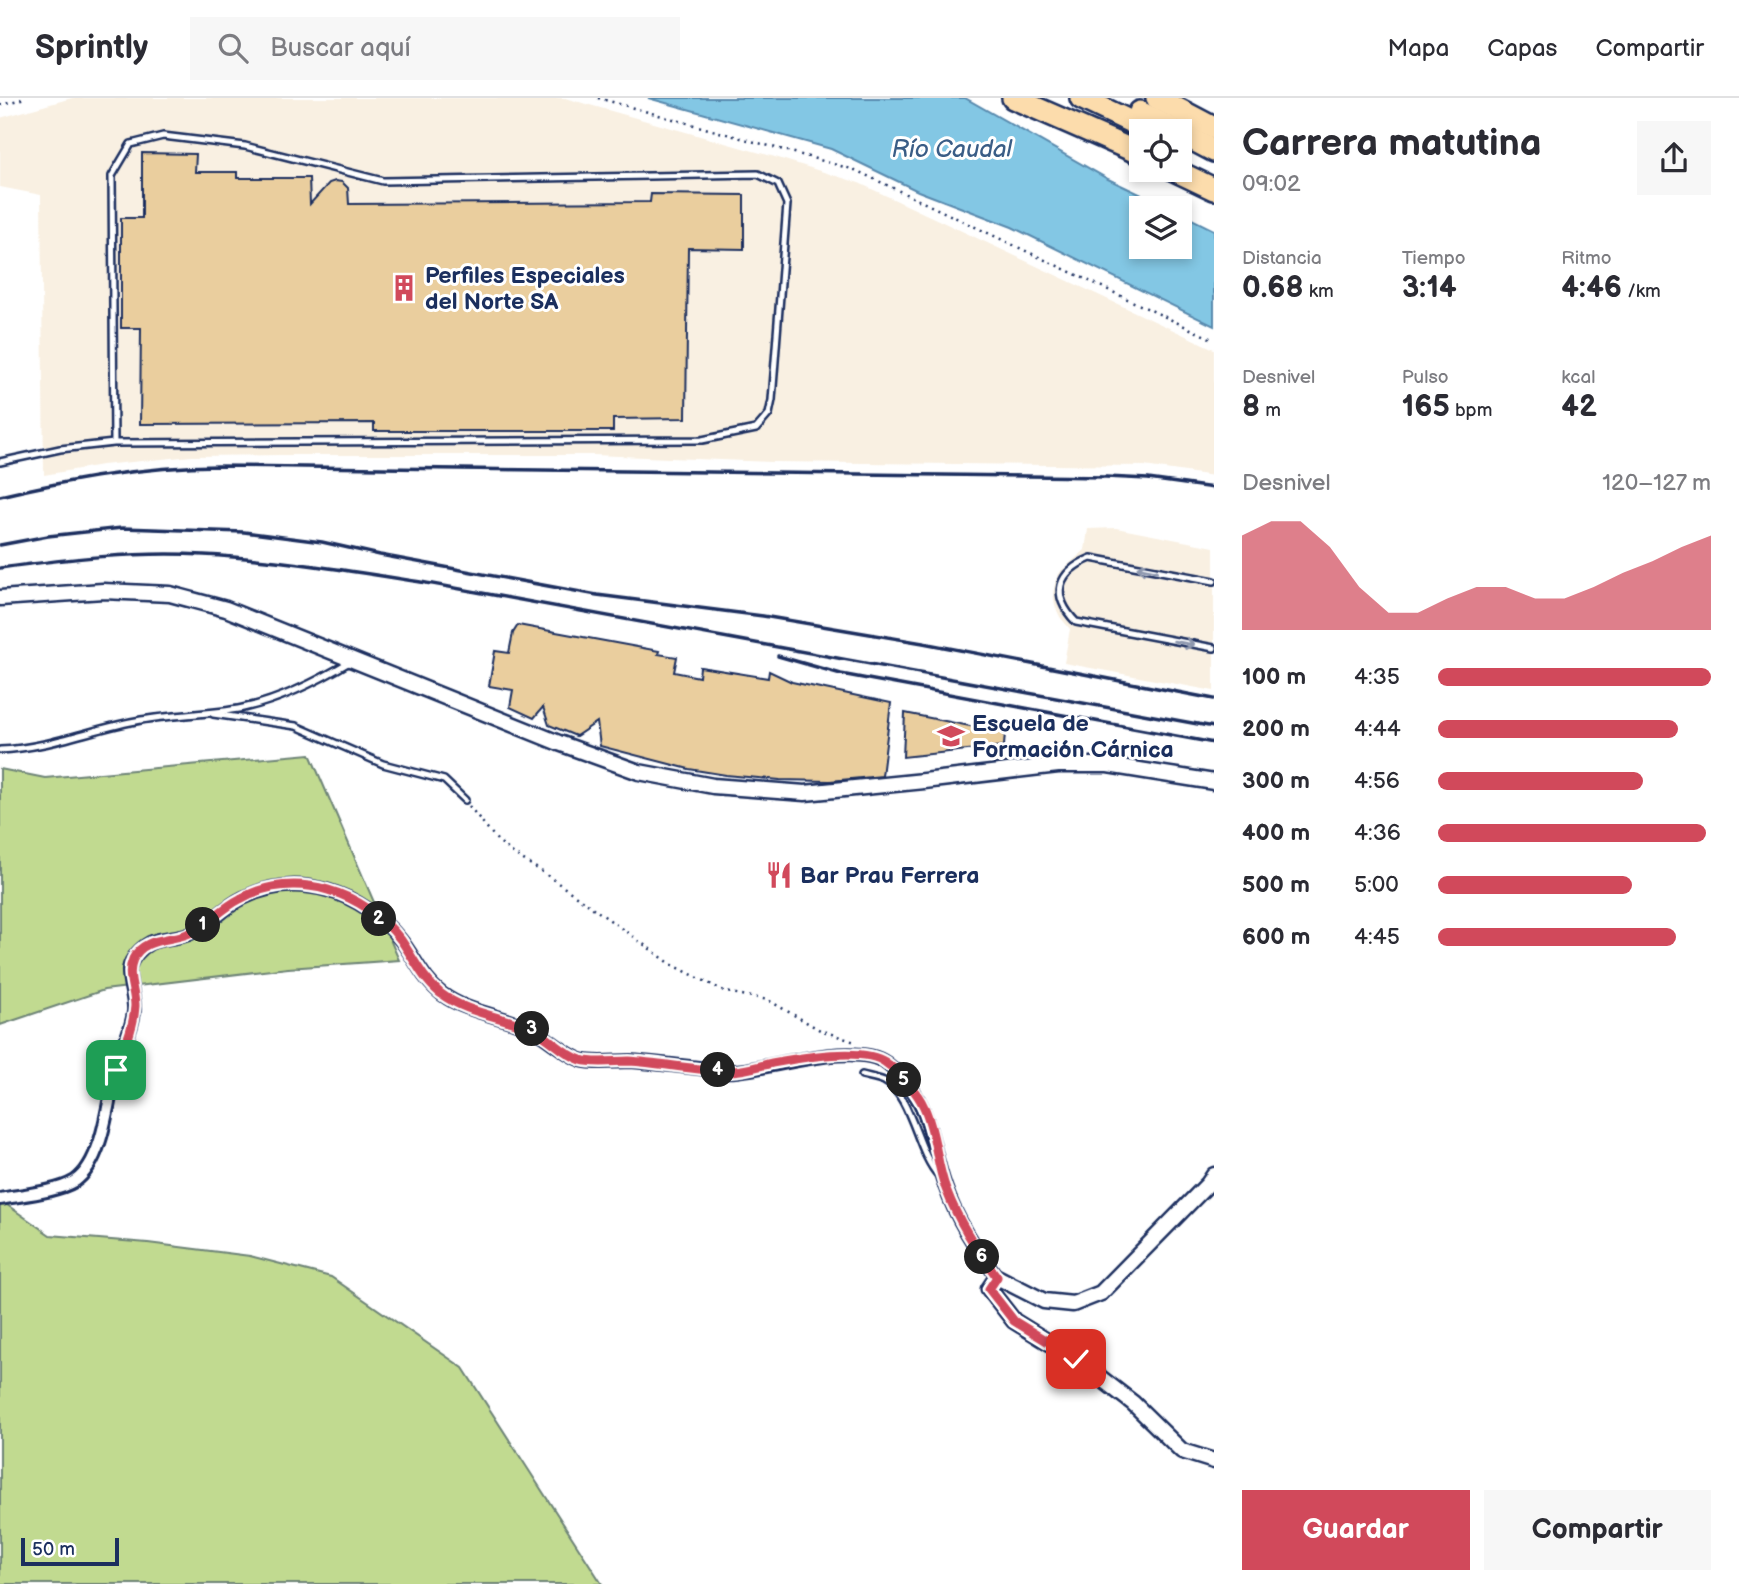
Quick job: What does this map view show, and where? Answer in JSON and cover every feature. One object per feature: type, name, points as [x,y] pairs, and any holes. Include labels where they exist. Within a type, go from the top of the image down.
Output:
[{"type":"highway","points":[[1013,98],[1129,149]]},
{"type":"highway","points":[[1030,98],[1129,141]]},
{"type":"highway","points":[[1081,98],[1129,121]]},
{"type":"highway","points":[[1113,98],[1153,119]]},
{"type":"highway","points":[[1157,98],[1208,125]]},
{"type":"highway","points":[[1171,98],[1208,125]]},
{"type":"highway","points":[[1192,139],[1214,151]]},
{"type":"highway","points":[[1192,152],[1214,164]]},
{"type":"highway","points":[[1192,170],[1214,182]]},
{"type":"highway","points":[[1192,179],[1214,189]]},
{"type":"street","points":[[0,598],[103,591],[170,594],[226,609],[559,743],[639,772],[713,786],[805,793],[924,782],[1058,765],[1108,765],[1214,782]]},
{"type":"street","points":[[0,1199],[65,1186],[87,1169],[107,1119],[116,1070],[133,1021],[135,1005],[129,970],[135,956],[153,941],[193,933],[239,899],[257,891],[275,887],[310,886],[343,893],[376,916],[400,939],[420,973],[441,993],[461,1006],[532,1029],[581,1060],[734,1072],[778,1062],[825,1056],[875,1056],[902,1077],[924,1106],[944,1181],[967,1236],[997,1277],[1044,1301],[1073,1304],[1101,1293],[1214,1175]]},
{"type":"street","points":[[997,1277],[989,1289],[1014,1321],[1076,1359],[1105,1381],[1182,1451],[1214,1461]]},
{"type":"lane","points":[[0,462],[60,449],[114,443],[702,440],[756,429],[769,414],[772,400],[787,204],[778,184],[758,174],[383,181],[245,146],[163,136],[131,144],[112,176],[114,443]]},
{"type":"lane","points":[[1214,581],[1091,558],[1067,572],[1060,585],[1060,600],[1076,622],[1214,648]]},
{"type":"lane","points":[[0,750],[56,742],[142,720],[242,708],[290,692],[353,659]]},
{"type":"lane","points":[[202,712],[296,726],[383,764],[444,780],[464,800]]},
{"type":"lane","points":[[862,1075],[882,1080],[891,1086],[906,1110],[936,1174],[944,1181]]},
{"type":"path","points":[[0,105],[25,98]]},
{"type":"path","points":[[597,98],[855,170],[1214,340]]},
{"type":"path","points":[[464,800],[498,840],[514,854],[671,964],[726,992],[768,1000],[820,1030],[862,1044]]},
{"type":"shaded area","points":[[72,98],[565,98],[859,183],[1214,349],[1214,476],[1144,466],[773,462],[593,455],[192,456],[102,465],[44,475],[41,195],[0,187],[0,118]]},
{"type":"shaded area","points":[[1116,528],[1214,547],[1214,691],[1064,663],[1070,629],[1055,606],[1053,593],[1056,579],[1061,571],[1085,550],[1088,529]]},
{"type":"green space","points":[[310,754],[399,960],[288,968],[104,990],[0,1025],[0,769],[45,778]]},
{"type":"green space","points":[[0,1200],[50,1235],[148,1243],[250,1256],[331,1277],[463,1368],[602,1584],[0,1584]]},
{"type":"water","name":"Río Caudal","points":[[648,98],[965,98],[1108,179],[1144,196],[1129,196],[1129,259],[1192,259],[1192,219],[1214,230],[1214,326],[1012,227],[918,191],[831,149]]},
{"type":"building","name":"Perfiles Especiales del Norte SA","points":[[142,153],[196,154],[195,172],[237,172],[237,178],[309,178],[310,204],[329,183],[335,181],[342,182],[348,188],[349,204],[650,202],[651,194],[744,195],[744,249],[688,248],[686,418],[613,419],[613,431],[374,431],[374,423],[140,424],[141,328],[121,328],[121,218],[142,218]]},
{"type":"building","points":[[518,625],[659,651],[658,654],[677,657],[674,672],[699,677],[700,667],[768,678],[769,671],[792,682],[891,703],[882,776],[830,781],[726,775],[689,769],[600,746],[597,722],[576,736],[549,725],[543,707],[534,718],[510,707],[513,690],[489,686],[495,651],[509,653],[513,633]]},
{"type":"building","name":"Escuela de Formación Cárnica","points":[[905,713],[1005,733],[1004,746],[903,757]]},
{"type":"railway","points":[[0,496],[108,475],[218,466],[1106,477],[1148,479],[1214,488]]},
{"type":"railway","points":[[0,545],[48,536],[122,528],[244,532],[322,542],[597,595],[763,616],[923,643],[1214,699]]},
{"type":"railway","points":[[0,568],[153,554],[233,557],[319,566],[433,584],[1214,727]]},
{"type":"railway","points":[[778,656],[841,674],[1214,743]]},
{"type":"place","name":"Perfiles Especiales del Norte SA","points":[[404,288]]},
{"type":"place","name":"Escuela de Formación Cárnica","points":[[951,736]]},
{"type":"place","name":"Bar Prau Ferrera","points":[[779,875]]},
{"type":"route","points":[[116,1070],[133,1021],[135,1005],[129,970],[135,956],[144,947],[153,941],[193,933],[239,899],[257,891],[275,887],[310,886],[343,893],[376,916],[400,939],[420,973],[441,993],[461,1006],[532,1029],[581,1060],[734,1072],[778,1062],[825,1056],[860,1054],[875,1056],[885,1062],[902,1077],[924,1106],[945,1187],[967,1236],[997,1277],[989,1289],[1014,1321],[1076,1359]]}]
